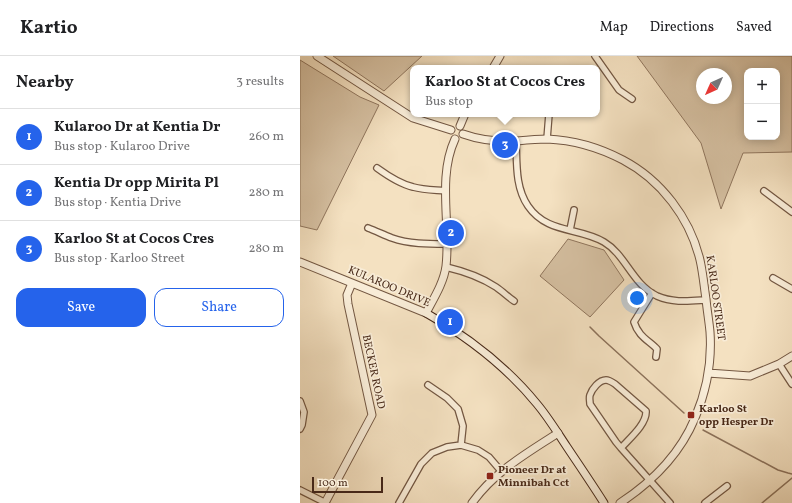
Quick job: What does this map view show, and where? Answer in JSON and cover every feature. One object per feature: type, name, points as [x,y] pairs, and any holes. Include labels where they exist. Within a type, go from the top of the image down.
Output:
[{"type":"street","points":[[317,56],[410,116]]},
{"type":"street","points":[[494,65],[500,56]]},
{"type":"street","points":[[595,56],[619,90],[632,99]]},
{"type":"street","points":[[411,117],[451,130]]},
{"type":"street","points":[[460,126],[464,117]]},
{"type":"street","points":[[547,139],[549,117]]},
{"type":"street","points":[[455,139],[451,136],[451,130],[454,126],[460,126]]},
{"type":"street","points":[[455,139],[460,138],[463,134],[463,130],[460,126]]},
{"type":"street","name":"KARLOO STREET","points":[[463,134],[487,140],[516,141],[547,139],[579,144],[611,154],[637,169],[657,185],[677,209],[689,230],[700,260],[710,332],[708,373],[700,405],[689,429],[665,465],[650,481],[620,503]]},
{"type":"street","points":[[426,313],[440,286],[446,267],[445,191],[449,157],[455,139]]},
{"type":"street","points":[[516,141],[518,181],[524,199],[529,208],[535,214],[554,226],[597,239],[609,245],[644,288],[652,293],[670,300],[706,300]]},
{"type":"street","points":[[376,168],[392,178],[414,187],[445,191]]},
{"type":"street","points":[[764,191],[792,212]]},
{"type":"street","points":[[570,230],[574,210]]},
{"type":"street","points":[[368,228],[392,238],[404,241],[425,244],[446,244]]},
{"type":"street","name":"KULAROO DRIVE","points":[[300,262],[426,313],[446,324],[478,346],[521,385],[537,404],[604,503]]},
{"type":"street","points":[[446,267],[483,279],[514,301]]},
{"type":"street","points":[[774,278],[792,289]]},
{"type":"street","name":"BECKER ROAD","points":[[326,503],[372,415],[348,304],[347,295],[352,283]]},
{"type":"street","points":[[652,293],[634,322],[639,334],[655,347],[656,357]]},
{"type":"street","points":[[708,373],[750,376],[780,364],[792,356]]},
{"type":"street","points":[[780,364],[792,384]]},
{"type":"street","points":[[621,448],[641,425],[647,414],[646,411],[615,384],[609,380],[605,380],[592,391],[590,404],[616,442],[621,448],[650,481],[670,503]]},
{"type":"street","points":[[428,385],[447,398],[458,409],[463,426],[461,445]]},
{"type":"street","points":[[300,401],[304,412],[302,425],[300,428]]},
{"type":"street","points":[[472,503],[479,493],[501,471],[558,433]]},
{"type":"street","points":[[399,503],[420,464],[432,453],[447,447],[461,445],[478,450],[489,457],[501,471]]},
{"type":"street","points":[[705,503],[727,486]]},
{"type":"street","points":[[300,490],[326,503]]},
{"type":"shaded area","points":[[333,56],[422,56],[412,65],[410,65],[410,67],[384,91]]},
{"type":"shaded area","points":[[637,56],[792,56],[792,152],[743,153],[721,209],[701,143]]},
{"type":"shaded area","points":[[300,60],[360,97],[379,105],[317,230],[300,226]]},
{"type":"shaded area","points":[[568,239],[604,250],[624,280],[590,317],[540,276]]},
{"type":"waterway","points":[[590,327],[684,413]]},
{"type":"waterway","points":[[703,430],[778,470],[792,474]]},
{"type":"waterway","points":[[762,503],[792,478]]},
{"type":"place","name":"Karloo St at Cocos Cres","points":[[505,145]]},
{"type":"place","name":"Kentia Dr opp Mirita Pl","points":[[451,233]]},
{"type":"place","name":"Kularoo Dr at Kentia Dr","points":[[450,322]]},
{"type":"place","name":"Karloo St opp Hesper Dr","points":[[691,415]]},
{"type":"place","name":"Pioneer Dr at Minnibah Cct","points":[[490,476]]}]
